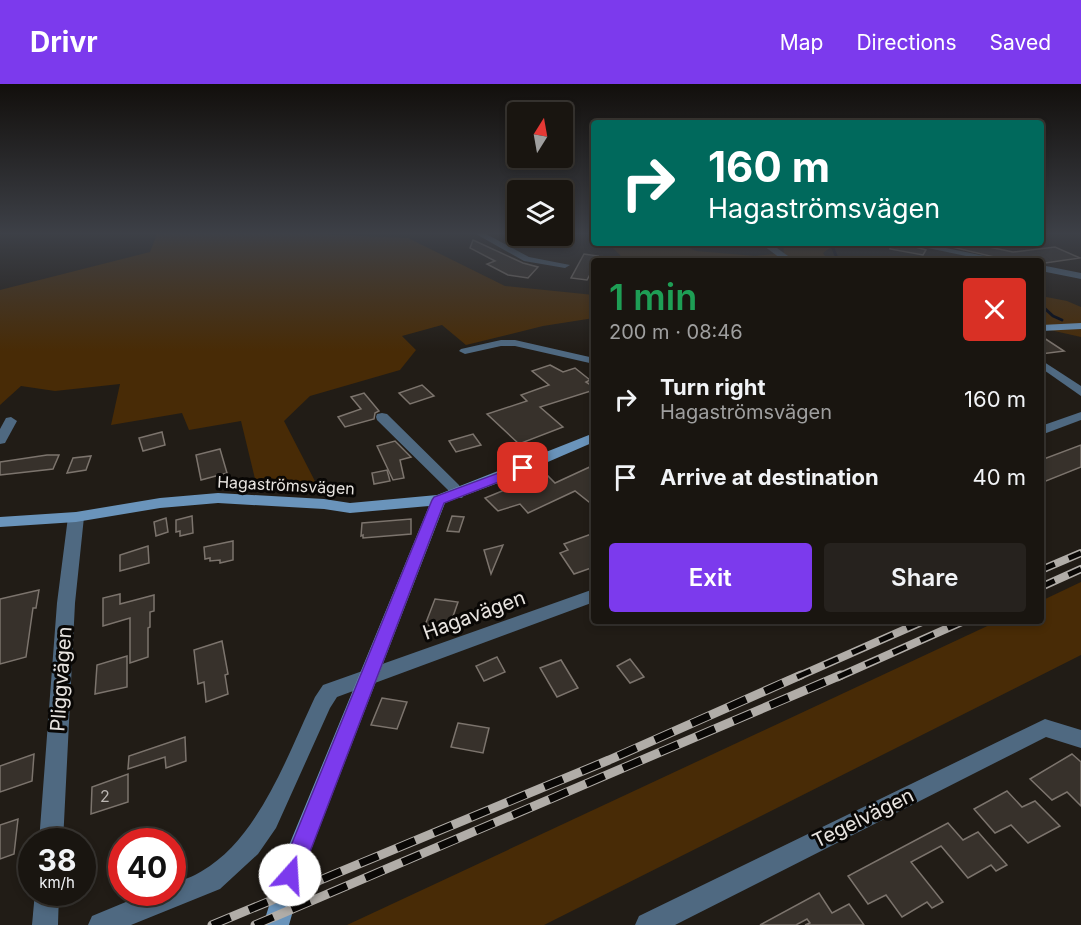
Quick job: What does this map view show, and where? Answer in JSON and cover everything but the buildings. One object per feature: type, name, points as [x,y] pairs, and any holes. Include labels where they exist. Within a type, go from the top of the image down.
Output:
[{"type":"street","points":[[1044,328],[1081,326]]},
{"type":"street","points":[[465,351],[501,343],[515,343],[591,360]]},
{"type":"street","points":[[1044,365],[1081,392]]},
{"type":"street","points":[[1044,430],[1081,416]]},
{"type":"street","points":[[276,925],[297,855],[369,677],[454,488],[382,417]]},
{"type":"street","points":[[0,440],[11,421]]},
{"type":"street","name":"Hagaströmsvägen","points":[[0,522],[76,517],[160,503],[218,498],[324,504],[350,508],[448,497],[591,438]]},
{"type":"street","name":"Pliggvägen","points":[[52,828],[70,563],[76,517]]},
{"type":"street","name":"Hagavägen","points":[[101,925],[211,880],[250,846],[268,820],[322,703],[330,692],[591,596]]},
{"type":"street","name":"Tegelvägen","points":[[648,925],[1045,728],[1081,739]]},
{"type":"street","points":[[45,925],[46,906]]},
{"type":"shaded area","points":[[66,273],[479,273],[505,286],[591,295],[591,318],[543,326],[466,345],[442,325],[402,336],[416,350],[400,370],[310,396],[284,421],[318,487],[307,491],[289,490],[256,483],[241,421],[189,430],[182,413],[111,425],[120,384],[55,391],[21,386],[0,405],[0,290]]},
{"type":"shaded area","points":[[1044,297],[1067,301],[1081,307],[1081,337],[1044,329]]},
{"type":"shaded area","points":[[1081,582],[1081,655],[544,925],[347,925],[992,624],[1044,624],[1044,600]]},
{"type":"waterway","points":[[1044,308],[1062,320]]},
{"type":"railway","points":[[1044,569],[1081,553]]},
{"type":"railway","points":[[1044,586],[1081,569]]},
{"type":"railway","points":[[797,677],[917,624]]},
{"type":"railway","points":[[838,677],[957,624]]},
{"type":"railway","points":[[212,925],[609,760],[801,675]]},
{"type":"railway","points":[[255,925],[841,675]]},
{"type":"route","points":[[290,875],[439,500],[523,468]]}]
